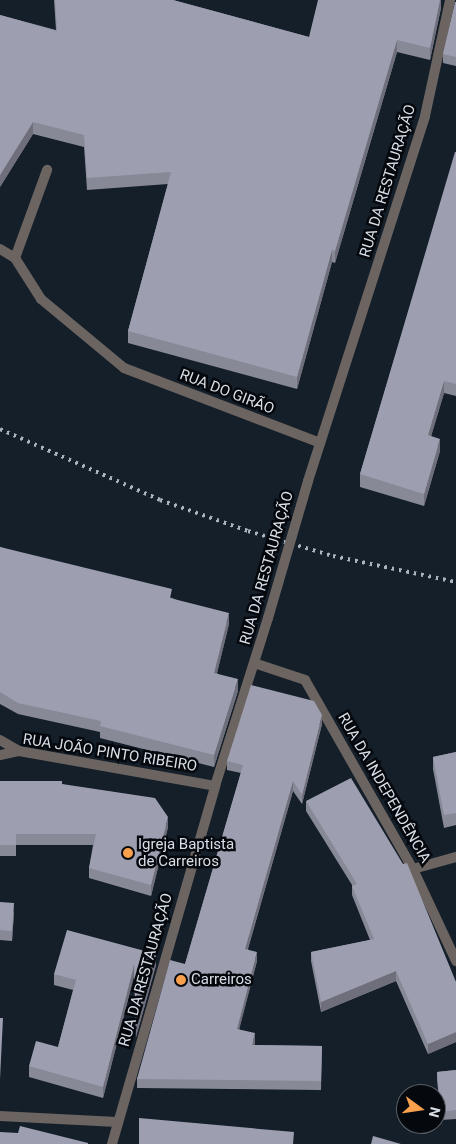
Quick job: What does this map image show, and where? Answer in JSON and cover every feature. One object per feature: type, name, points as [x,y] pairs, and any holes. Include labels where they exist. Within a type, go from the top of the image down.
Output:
[{"type":"street","name":"RUA DA RESTAURAÇÃO","points":[[112,1144],[215,786],[268,618],[308,481],[425,116],[450,0]]},
{"type":"street","points":[[0,249],[15,258],[47,170]]},
{"type":"street","name":"RUA DO GIRÃO","points":[[15,258],[41,299],[124,368],[320,443]]},
{"type":"street","name":"RUA DA INDEPENDÊNCIA","points":[[254,663],[305,680],[413,869],[456,961]]},
{"type":"street","points":[[0,740],[19,752]]},
{"type":"street","name":"RUA JOÃO PINTO RIBEIRO","points":[[0,755],[19,752],[215,786]]},
{"type":"street","points":[[413,869],[456,858]]},
{"type":"street","points":[[0,1116],[117,1122]]},
{"type":"building","points":[[55,0],[173,0],[309,37],[318,0],[440,0],[430,48],[397,40],[335,251],[332,250],[297,377],[128,331],[171,172],[87,178],[84,135],[33,122],[0,175],[0,15],[57,31]]},
{"type":"building","points":[[456,2],[456,57],[443,54]]},
{"type":"building","points":[[455,152],[456,384],[444,381],[428,435],[440,439],[424,494],[360,474]]},
{"type":"building","points":[[0,547],[172,589],[170,598],[229,613],[214,673],[238,679],[214,755],[100,726],[101,721],[18,703],[0,692]]},
{"type":"building","points":[[251,685],[314,701],[322,715],[302,795],[293,781],[245,949],[257,952],[237,1029],[255,1033],[252,1045],[322,1046],[321,1081],[137,1079],[170,960],[185,964],[243,765],[227,761]]},
{"type":"building","points":[[456,752],[456,813],[444,815],[433,757]]},
{"type":"building","points":[[351,778],[403,864],[407,863],[456,982],[456,1032],[428,1044],[396,971],[321,1002],[311,952],[374,939],[352,886],[357,884],[306,801]]},
{"type":"building","points":[[0,781],[62,781],[62,784],[155,798],[168,817],[151,885],[89,868],[96,834],[16,834],[16,845],[0,845]]},
{"type":"building","points":[[0,902],[14,903],[12,931],[0,930]]},
{"type":"building","points":[[67,930],[156,954],[136,1026],[134,965],[103,1087],[29,1066],[36,1041],[58,1047],[76,980],[54,974]]},
{"type":"building","points":[[0,1018],[3,1018],[0,1079]]},
{"type":"building","points":[[456,1070],[456,1110],[446,1111],[446,1084],[438,1084],[437,1072]]},
{"type":"building","points":[[139,1118],[294,1132],[293,1144],[139,1144]]},
{"type":"building","points":[[20,1126],[88,1144],[0,1144],[0,1132],[18,1133]]},
{"type":"building","points":[[373,1136],[401,1144],[371,1144]]},
{"type":"railway","points":[[0,429],[160,500],[248,531],[333,556],[456,582]]},
{"type":"place","name":"Igreja Baptista de Carreiros","points":[[128,853]]},
{"type":"place","name":"Carreiros","points":[[181,980]]}]
